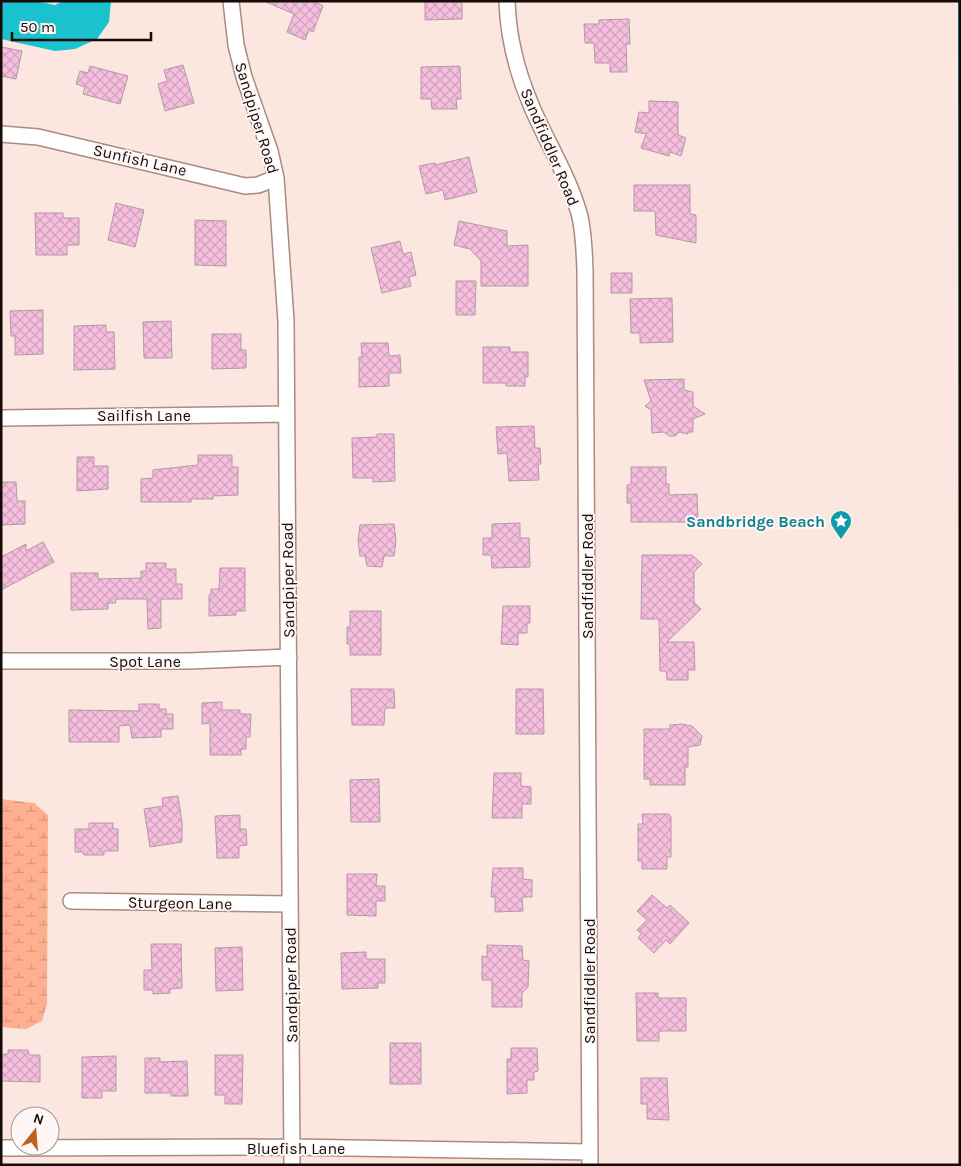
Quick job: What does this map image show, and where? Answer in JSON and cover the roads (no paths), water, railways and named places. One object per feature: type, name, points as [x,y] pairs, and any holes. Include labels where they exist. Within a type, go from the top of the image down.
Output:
[{"type":"street","name":"Sandpiper Road","points":[[231,1],[236,45],[242,69],[270,150],[276,178],[286,321],[292,1165]]},
{"type":"street","name":"Sandfiddler Road","points":[[507,1],[512,46],[521,79],[570,189],[579,214],[584,251],[590,1158]]},
{"type":"street","name":"Sunfish Lane","points":[[1,134],[38,137],[245,186],[258,185],[276,178]]},
{"type":"street","name":"Sailfish Lane","points":[[1,418],[286,414]]},
{"type":"street","name":"Spot Lane","points":[[1,661],[190,661],[289,657]]},
{"type":"street","name":"Sturgeon Lane","points":[[71,901],[290,904]]},
{"type":"street","name":"Bluefish Lane","points":[[1,1148],[292,1147],[590,1158]]},
{"type":"water","points":[[1,1],[36,1],[55,5],[63,1],[111,1],[109,22],[97,39],[75,49],[55,51],[1,39]]},
{"type":"water","points":[[958,1],[960,1],[960,1078]]},
{"type":"place","name":"Sandbridge Beach","points":[[841,540]]}]
